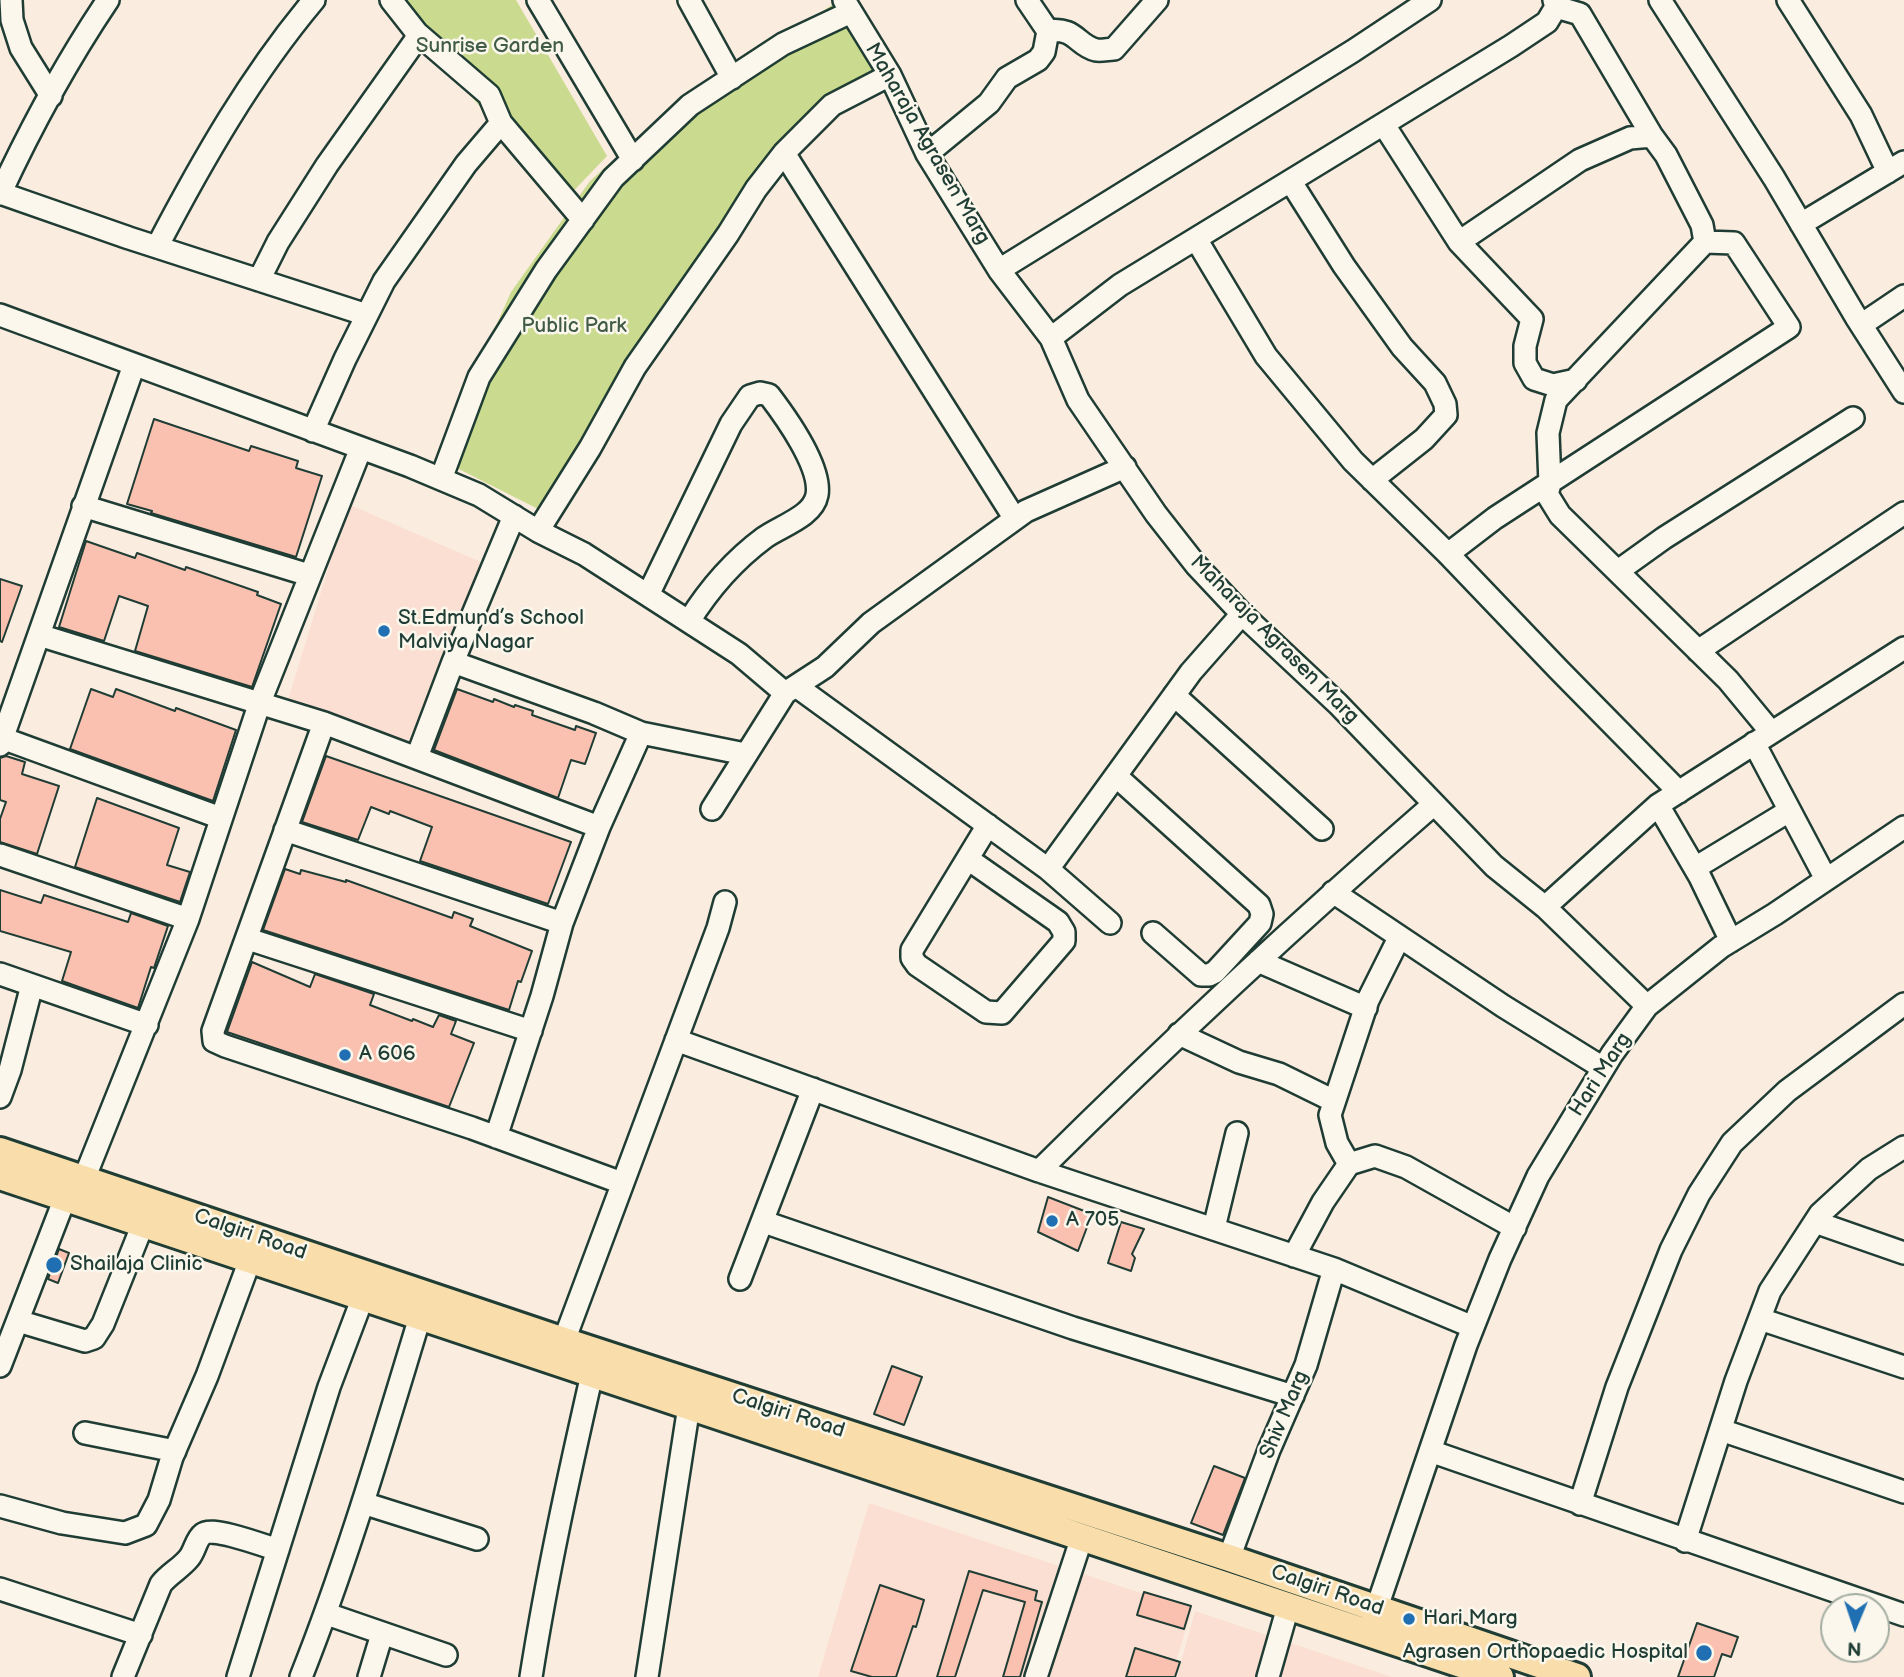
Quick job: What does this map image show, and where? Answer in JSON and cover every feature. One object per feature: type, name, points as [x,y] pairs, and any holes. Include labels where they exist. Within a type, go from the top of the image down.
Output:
[{"type":"main road","name":"Calgiri Road","points":[[0,1151],[560,1351],[1229,1558],[1577,1677]]},
{"type":"main road","name":"Calgiri Road","points":[[0,1176],[420,1317],[560,1351],[593,1374],[1500,1677]]},
{"type":"street","points":[[11,0],[12,20],[21,48],[51,96]]},
{"type":"street","points":[[108,0],[87,30],[0,193],[368,315]]},
{"type":"street","points":[[157,247],[199,167],[238,105],[285,34],[314,0]]},
{"type":"street","points":[[391,0],[416,33],[489,95],[501,122],[583,220]]},
{"type":"street","points":[[538,0],[633,160]]},
{"type":"street","points":[[689,0],[732,78]]},
{"type":"street","points":[[928,154],[989,103],[1007,78],[1038,60],[1044,52],[1048,31],[1027,0]]},
{"type":"street","points":[[1660,0],[1904,392]]},
{"type":"street","points":[[1788,0],[1896,167],[1801,224]]},
{"type":"street","points":[[1048,31],[1058,30],[1071,34],[1096,50],[1114,49],[1155,1]]},
{"type":"street","points":[[999,270],[1353,51],[1418,3]]},
{"type":"street","points":[[1051,338],[1120,285],[1529,34],[1547,22],[1555,4],[1580,14],[1666,155],[1702,225],[1705,242]]},
{"type":"street","points":[[441,479],[479,377],[546,270],[613,178],[690,105],[847,6]]},
{"type":"street","name":"Maharaja Agrasen Marg","points":[[847,6],[890,75],[928,154],[999,270],[1051,338],[1078,400],[1156,514],[1196,565],[1242,614],[1338,704],[1494,866],[1545,907],[1647,1006]]},
{"type":"street","points":[[259,280],[278,242],[327,165],[411,49],[416,33]]},
{"type":"street","points":[[538,531],[590,448],[635,367],[728,234],[756,189],[784,153],[832,105],[890,75]]},
{"type":"street","points":[[313,430],[384,281],[458,175],[501,122]]},
{"type":"street","points":[[1384,125],[1459,242],[1532,319],[1525,346],[1525,363],[1535,379],[1553,385],[1576,380]]},
{"type":"street","points":[[1459,242],[1580,160],[1630,138],[1652,136]]},
{"type":"street","points":[[784,153],[1015,519]]},
{"type":"street","points":[[1291,182],[1344,266],[1402,347],[1435,383],[1446,404],[1446,415],[1424,439],[1372,480]]},
{"type":"street","points":[[1196,239],[1266,356],[1353,461],[1448,554],[1679,792]]},
{"type":"street","points":[[1448,554],[1495,518],[1550,484],[1789,327],[1734,243],[1705,242],[1556,400],[1548,433],[1550,484],[1547,494],[1560,515],[1728,680],[1762,738],[1789,811],[1826,879]]},
{"type":"street","points":[[1861,325],[1904,296]]},
{"type":"street","points":[[0,315],[361,448],[479,495],[538,531],[584,554],[739,654],[988,825],[1048,869],[1110,923]]},
{"type":"street","points":[[134,365],[1,742],[221,818]]},
{"type":"street","points":[[648,595],[731,424],[750,396],[760,393],[769,395],[815,470],[817,495],[809,510],[764,538],[723,574],[706,593],[689,621]]},
{"type":"street","points":[[1618,571],[1664,538],[1853,418]]},
{"type":"street","points":[[84,1179],[188,919],[260,702],[361,448]]},
{"type":"street","points":[[712,809],[745,754],[790,689],[825,667],[871,622],[1026,511],[1125,467]]},
{"type":"street","points":[[83,506],[309,575]]},
{"type":"street","points":[[1698,650],[1904,513]]},
{"type":"street","points":[[417,757],[514,516]]},
{"type":"street","points":[[1048,869],[1191,672],[1242,614]]},
{"type":"street","points":[[39,635],[324,723],[599,827]]},
{"type":"street","points":[[1545,907],[1658,805],[1904,648]]},
{"type":"street","points":[[453,663],[594,713],[641,733],[745,754]]},
{"type":"street","points":[[1174,695],[1322,829]]},
{"type":"street","points":[[324,723],[214,1031],[214,1041],[622,1183]]},
{"type":"street","points":[[496,1137],[531,1031],[562,923],[599,827],[641,733]]},
{"type":"street","points":[[1116,776],[1259,905],[1262,914],[1260,923],[1215,972],[1209,975],[1201,975],[1153,933]]},
{"type":"street","points":[[1039,1171],[1179,1034],[1333,892],[1434,804]]},
{"type":"street","points":[[1658,805],[1695,868],[1731,941]]},
{"type":"street","points":[[1695,868],[1789,811]]},
{"type":"street","points":[[968,859],[1058,922],[1064,932],[1064,941],[1002,1013],[986,1012],[917,965],[912,958],[912,950],[988,825]]},
{"type":"street","name":"Hari Marg","points":[[1368,1633],[1473,1327],[1514,1228],[1538,1176],[1603,1068],[1647,1006],[1731,941],[1775,915],[1904,827]]},
{"type":"street","points":[[285,830],[562,923]]},
{"type":"street","points":[[0,855],[188,919]]},
{"type":"street","points":[[1333,892],[1399,938],[1603,1068]]},
{"type":"street","points":[[560,1351],[718,928],[725,902]]},
{"type":"street","points":[[1349,1164],[1337,1143],[1330,1115],[1366,1008],[1399,938]]},
{"type":"street","points":[[248,939],[531,1031]]},
{"type":"street","points":[[1258,961],[1366,1008]]},
{"type":"street","points":[[0,974],[147,1025]]},
{"type":"street","points":[[0,1097],[10,1070],[32,985]]},
{"type":"street","points":[[1580,1504],[1617,1387],[1671,1250],[1699,1194],[1732,1143],[1787,1091],[1904,1004]]},
{"type":"street","points":[[1179,1034],[1239,1062],[1279,1074],[1334,1101]]},
{"type":"street","points":[[676,1040],[1039,1171],[1334,1269],[1473,1327]]},
{"type":"street","points":[[740,1279],[813,1089]]},
{"type":"street","points":[[1214,1228],[1237,1133]]},
{"type":"street","points":[[1685,1541],[1770,1291],[1820,1214],[1869,1170],[1904,1147]]},
{"type":"street","points":[[1294,1256],[1323,1202],[1349,1164],[1375,1156],[1406,1167],[1514,1228]]},
{"type":"street","points":[[0,1366],[65,1198]]},
{"type":"street","points":[[764,1222],[1073,1328],[1293,1396]]},
{"type":"street","points":[[1815,1222],[1904,1253]]},
{"type":"street","points":[[18,1321],[85,1341],[94,1338],[103,1324],[143,1224]]},
{"type":"street","points":[[0,1506],[62,1523],[125,1532],[146,1525],[159,1500],[175,1451],[207,1376],[250,1260]]},
{"type":"street","name":"Shiv Marg","points":[[1229,1558],[1269,1450],[1306,1366],[1334,1269]]},
{"type":"street","points":[[238,1677],[329,1387],[363,1297]]},
{"type":"street","points":[[301,1677],[327,1614],[420,1317]]},
{"type":"street","points":[[1759,1319],[1904,1367]]},
{"type":"street","points":[[531,1677],[561,1509],[593,1374]]},
{"type":"street","points":[[647,1677],[689,1406]]},
{"type":"street","points":[[1721,1430],[1904,1492]]},
{"type":"street","points":[[85,1433],[175,1451]]},
{"type":"street","points":[[1430,1451],[1904,1615]]},
{"type":"street","points":[[363,1503],[477,1539]]},
{"type":"street","points":[[123,1677],[161,1584],[170,1573],[188,1560],[203,1534],[209,1531],[219,1532],[278,1550]]},
{"type":"street","points":[[1037,1677],[1082,1537]]},
{"type":"street","points":[[0,1589],[141,1635]]},
{"type":"street","points":[[1268,1677],[1288,1607]]},
{"type":"street","points":[[327,1614],[446,1655]]},
{"type":"street","points":[[369,1677],[382,1634]]},
{"type":"shaded area","name":"St.Edmund’s School Malviya Nagar","points":[[348,504],[483,563],[417,744],[288,700]]},
{"type":"shaded area","points":[[869,1503],[1192,1610],[1171,1677],[818,1677]]},
{"type":"shaded area","points":[[1195,1611],[1392,1677],[1177,1677]]},
{"type":"green space","name":"Sunrise Garden","points":[[391,0],[516,0],[607,156],[561,204]]},
{"type":"green space","name":"Public Park","points":[[839,0],[883,79],[778,151],[707,242],[550,515],[437,458],[511,292],[590,181],[672,107],[775,44]]},
{"type":"building","points":[[154,419],[249,451],[251,446],[298,461],[296,468],[322,476],[296,557],[127,504]]},
{"type":"building","points":[[86,541],[135,558],[137,553],[185,570],[186,567],[258,592],[257,595],[281,604],[252,687],[135,651],[148,606],[119,596],[104,641],[59,627]]},
{"type":"building","points":[[0,579],[22,586],[2,642],[0,641]]},
{"type":"building","points":[[91,689],[113,697],[116,689],[236,730],[213,801],[70,749]]},
{"type":"building","points":[[457,689],[493,702],[494,699],[533,711],[532,715],[575,730],[576,726],[596,733],[585,764],[571,760],[558,798],[434,750]]},
{"type":"building","points":[[6,756],[25,762],[22,774],[59,786],[37,854],[0,842],[0,819],[6,802],[0,800],[0,758]]},
{"type":"building","points":[[326,756],[571,842],[548,904],[420,861],[432,827],[390,811],[389,814],[371,807],[358,840],[302,822]]},
{"type":"building","points":[[97,798],[179,828],[167,865],[190,872],[180,902],[75,867]]},
{"type":"building","points":[[285,869],[300,874],[301,870],[346,880],[452,918],[454,912],[473,919],[470,926],[532,951],[521,982],[518,981],[509,1010],[263,930]]},
{"type":"building","points":[[0,890],[41,903],[44,895],[128,922],[131,913],[168,926],[138,1008],[62,981],[71,952],[0,931]]},
{"type":"building","points":[[252,962],[310,987],[315,974],[374,994],[370,1005],[412,1021],[413,1019],[433,1027],[439,1015],[456,1021],[451,1034],[474,1043],[449,1107],[227,1032]]},
{"type":"building","points":[[1048,1197],[1092,1214],[1078,1251],[1038,1232]]},
{"type":"building","points":[[1121,1222],[1144,1229],[1132,1254],[1135,1258],[1131,1271],[1108,1263]]},
{"type":"building","points":[[59,1249],[69,1253],[58,1283],[48,1279]]},
{"type":"building","points":[[892,1366],[922,1377],[904,1425],[874,1414]]},
{"type":"building","points":[[1214,1466],[1245,1478],[1223,1535],[1191,1523]]},
{"type":"building","points":[[969,1571],[1037,1591],[1035,1600],[1042,1602],[1020,1677],[1003,1677],[1025,1602],[983,1590],[955,1677],[937,1677]]},
{"type":"building","points":[[880,1585],[924,1600],[896,1677],[872,1677],[851,1671]]},
{"type":"building","points":[[1144,1592],[1191,1606],[1184,1629],[1137,1615]]},
{"type":"building","points":[[1697,1623],[1738,1637],[1731,1657],[1722,1654],[1714,1677],[1678,1677]]},
{"type":"building","points":[[1135,1648],[1180,1662],[1175,1677],[1126,1677]]},
{"type":"place","name":"St.Edmund’s School Malviya Nagar","points":[[384,631]]},
{"type":"place","name":"A 606","points":[[345,1055]]},
{"type":"place","name":"A 705","points":[[1052,1221]]},
{"type":"place","name":"Shailaja Clinic","points":[[54,1265]]},
{"type":"place","name":"Hari Marg","points":[[1409,1619]]},
{"type":"place","name":"Agrasen Orthopaedic Hospital","points":[[1704,1653]]}]
